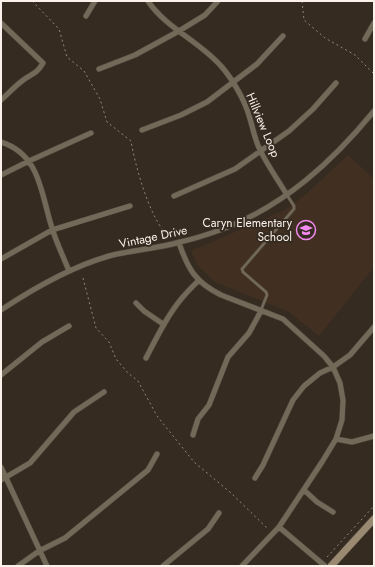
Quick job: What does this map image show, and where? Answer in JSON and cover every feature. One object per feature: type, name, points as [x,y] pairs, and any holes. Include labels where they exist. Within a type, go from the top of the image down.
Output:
[{"type":"main road","points":[[331,566],[374,519]]},
{"type":"street","points":[[86,16],[95,1]]},
{"type":"street","name":"Hillview Loop","points":[[148,1],[163,18],[197,44],[220,65],[232,82],[246,107],[253,133],[260,150],[287,195]]},
{"type":"street","points":[[99,69],[135,55],[179,31],[205,15],[218,1]]},
{"type":"street","points":[[1,23],[43,63],[37,72],[24,79],[1,100]]},
{"type":"street","points":[[365,39],[374,23]]},
{"type":"street","points":[[142,130],[181,115],[207,102],[257,64],[284,36]]},
{"type":"street","points":[[174,196],[235,169],[289,131],[313,109],[336,83]]},
{"type":"street","name":"Vintage Drive","points":[[1,310],[27,292],[69,271],[108,256],[180,242],[223,229],[264,208],[287,195],[315,174],[337,153],[374,111]]},
{"type":"street","points":[[1,175],[92,133]]},
{"type":"street","points":[[1,142],[16,150],[29,161],[36,172],[52,230],[69,271]]},
{"type":"street","points":[[1,259],[52,230],[130,206]]},
{"type":"street","points":[[180,242],[190,271],[199,280],[212,290],[283,319],[333,366],[340,383],[343,400],[342,420],[336,439],[279,527],[244,565]]},
{"type":"street","points":[[146,358],[163,324],[182,298],[199,280]]},
{"type":"street","points":[[136,303],[144,311],[163,324]]},
{"type":"street","points":[[193,435],[198,419],[209,405],[228,357],[249,333],[261,311]]},
{"type":"street","points":[[1,375],[42,342],[70,326]]},
{"type":"street","points":[[255,478],[263,465],[293,400],[304,386],[320,373],[350,355],[374,327]]},
{"type":"street","points":[[1,480],[30,463],[74,412],[104,392]]},
{"type":"street","points":[[336,439],[352,442],[374,436]]},
{"type":"street","points":[[18,566],[39,550],[65,538],[148,470],[157,454]]},
{"type":"street","points":[[1,467],[47,566]]},
{"type":"street","points":[[304,490],[317,502],[332,512]]},
{"type":"street","points":[[163,566],[208,529],[219,513]]},
{"type":"street","points":[[279,527],[325,566]]},
{"type":"lane","points":[[261,311],[267,295],[266,292],[243,272],[242,269],[294,209],[294,206],[287,195]]},
{"type":"path","points":[[32,1],[59,29],[67,57],[84,71],[100,99],[107,122],[131,140],[134,160],[152,210],[163,231],[180,242]]},
{"type":"path","points":[[302,1],[304,20],[325,38],[355,55],[374,74]]},
{"type":"path","points":[[83,278],[96,328],[109,342],[116,359],[128,373],[138,381],[157,416],[194,462],[230,493],[272,534]]},
{"type":"path","points":[[327,557],[374,506]]},
{"type":"shaded area","name":"Caryn Elementary School","points":[[348,155],[374,179],[374,267],[319,336],[289,312],[215,282],[198,266],[191,251],[285,210],[304,196]]},
{"type":"place","name":"Caryn Elementary School","points":[[306,230]]}]
